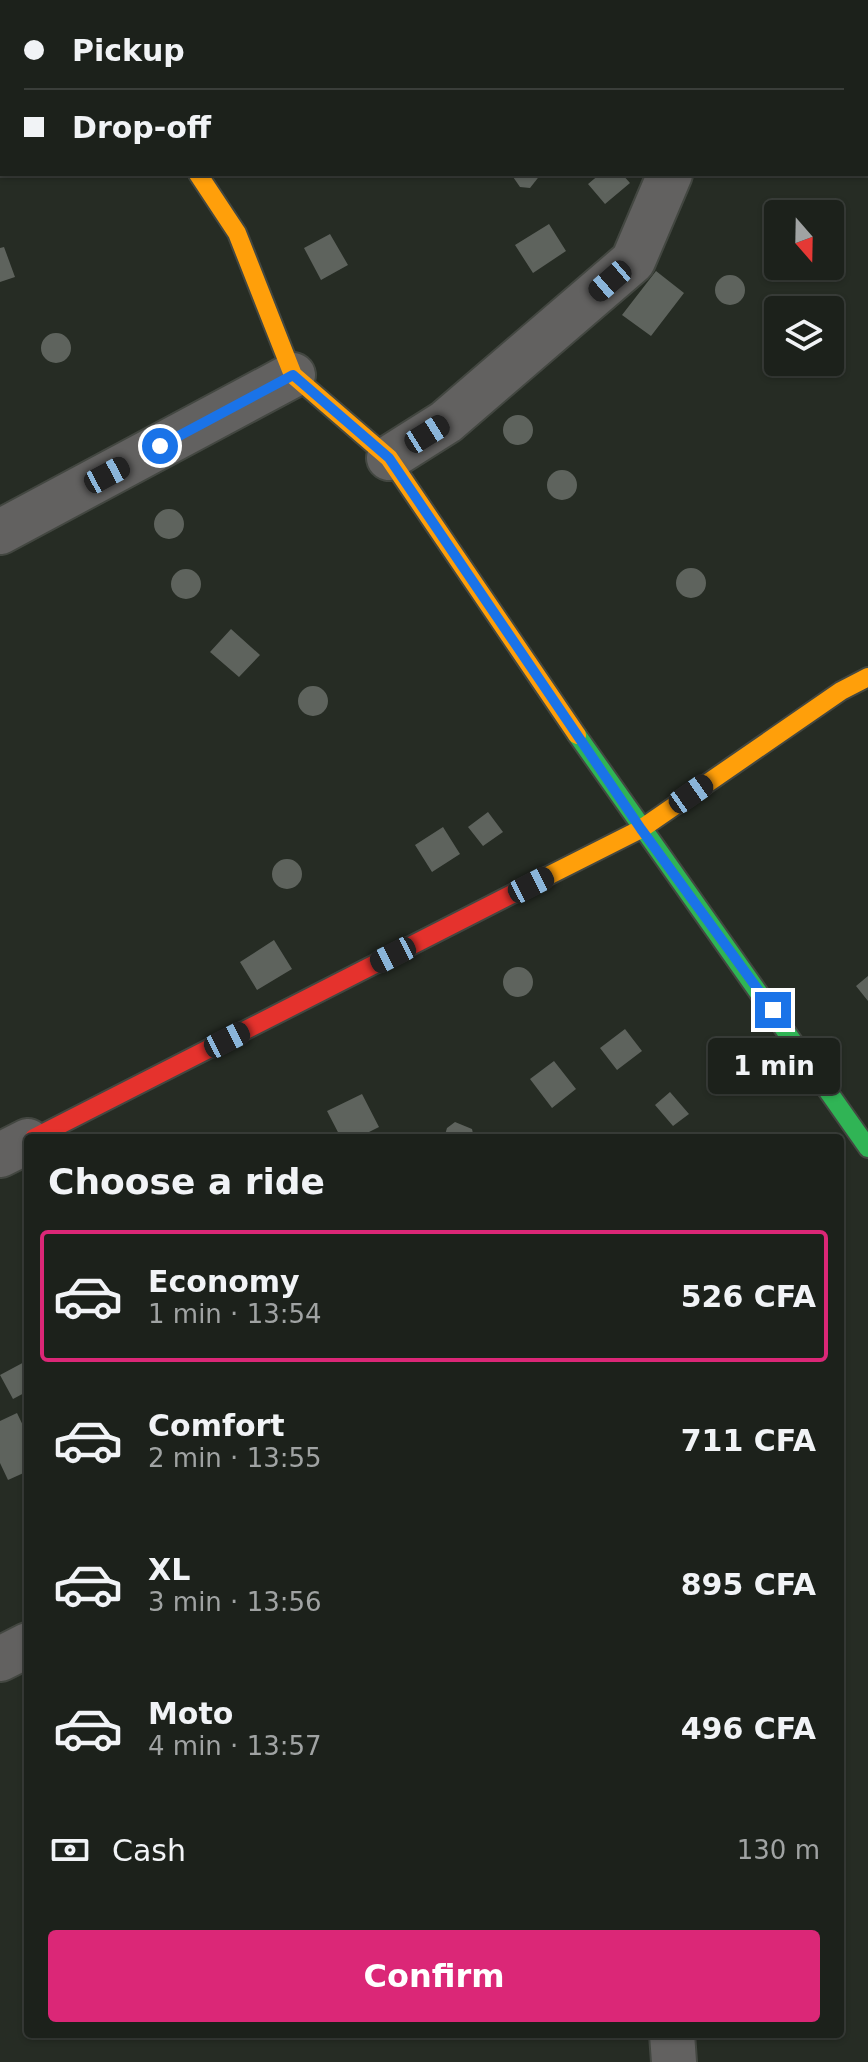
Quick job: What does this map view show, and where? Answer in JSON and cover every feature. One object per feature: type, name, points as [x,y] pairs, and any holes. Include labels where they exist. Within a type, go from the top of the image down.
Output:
[{"type":"street","points":[[199,176],[237,233],[293,375],[389,458],[853,1136]]},
{"type":"street","points":[[389,458],[446,422],[633,261],[669,176]]},
{"type":"street","points":[[0,532],[293,375]]},
{"type":"street","points":[[42,1134],[641,829],[841,691],[868,677]]},
{"type":"street","points":[[0,1155],[24,1143]]},
{"type":"street","points":[[0,1659],[24,1647]]},
{"type":"street","points":[[672,2038],[674,2062]]},
{"type":"building","points":[[512,176],[539,176],[530,188],[520,187]]},
{"type":"building","points":[[598,176],[624,176],[630,183],[605,204],[588,184]]},
{"type":"building","points":[[549,224],[566,251],[533,273],[515,245]]},
{"type":"building","points":[[330,234],[348,265],[321,280],[304,248]]},
{"type":"building","points":[[4,247],[15,277],[0,282],[0,248]]},
{"type":"building","points":[[656,271],[684,293],[651,336],[622,315]]},
{"type":"building","points":[[730,275],[736,276],[744,284],[744,296],[736,304],[730,305],[724,304],[716,296],[715,290],[716,284],[724,276]]},
{"type":"building","points":[[56,333],[62,334],[70,342],[70,354],[62,362],[56,363],[50,362],[42,354],[41,348],[42,342],[50,334]]},
{"type":"building","points":[[518,415],[529,419],[533,430],[529,441],[518,445],[507,441],[503,430],[507,419]]},
{"type":"building","points":[[562,470],[568,471],[576,479],[576,491],[568,499],[562,500],[556,499],[548,491],[547,485],[548,479],[556,471]]},
{"type":"building","points":[[169,509],[180,513],[184,524],[180,535],[169,539],[158,535],[154,524],[158,513]]},
{"type":"building","points":[[691,568],[702,572],[706,583],[702,594],[691,598],[680,594],[676,583],[680,572]]},
{"type":"building","points":[[186,569],[192,570],[200,578],[200,590],[192,598],[186,599],[180,598],[172,590],[171,584],[172,578],[180,570]]},
{"type":"building","points":[[231,629],[260,655],[239,677],[210,652]]},
{"type":"building","points":[[313,686],[324,690],[328,701],[324,712],[313,716],[302,712],[298,701],[302,690]]},
{"type":"building","points":[[488,812],[503,832],[483,846],[468,827]]},
{"type":"building","points":[[443,827],[460,854],[432,872],[415,845]]},
{"type":"building","points":[[287,859],[293,860],[301,868],[301,880],[293,888],[287,889],[281,888],[273,880],[272,874],[273,868],[281,860]]},
{"type":"building","points":[[274,940],[292,969],[257,990],[240,962]]},
{"type":"building","points":[[518,967],[529,971],[533,982],[529,993],[518,997],[507,993],[503,982],[507,971]]},
{"type":"building","points":[[868,976],[868,1001],[856,986]]},
{"type":"building","points":[[625,1029],[642,1051],[617,1070],[600,1048]]},
{"type":"building","points":[[554,1061],[576,1089],[552,1108],[530,1079]]},
{"type":"building","points":[[670,1092],[689,1114],[673,1126],[655,1105]]},
{"type":"building","points":[[362,1094],[379,1127],[365,1134],[339,1134],[327,1111]]},
{"type":"building","points":[[455,1122],[472,1129],[473,1134],[445,1134],[447,1128]]},
{"type":"building","points":[[24,1362],[24,1393],[13,1399],[0,1375]]},
{"type":"building","points":[[17,1413],[24,1428],[24,1473],[8,1480],[0,1463],[0,1421]]},
{"type":"traffic: fast","points":[[577,735],[868,1148]]},
{"type":"traffic: slow","points":[[199,176],[237,233],[293,375],[389,458],[577,735]]},
{"type":"traffic: slow","points":[[526,887],[641,829],[841,691],[868,677]]},
{"type":"traffic: jam","points":[[42,1134],[526,887]]},
{"type":"route","points":[[160,446],[293,375],[389,458],[641,829],[773,1010]]}]
